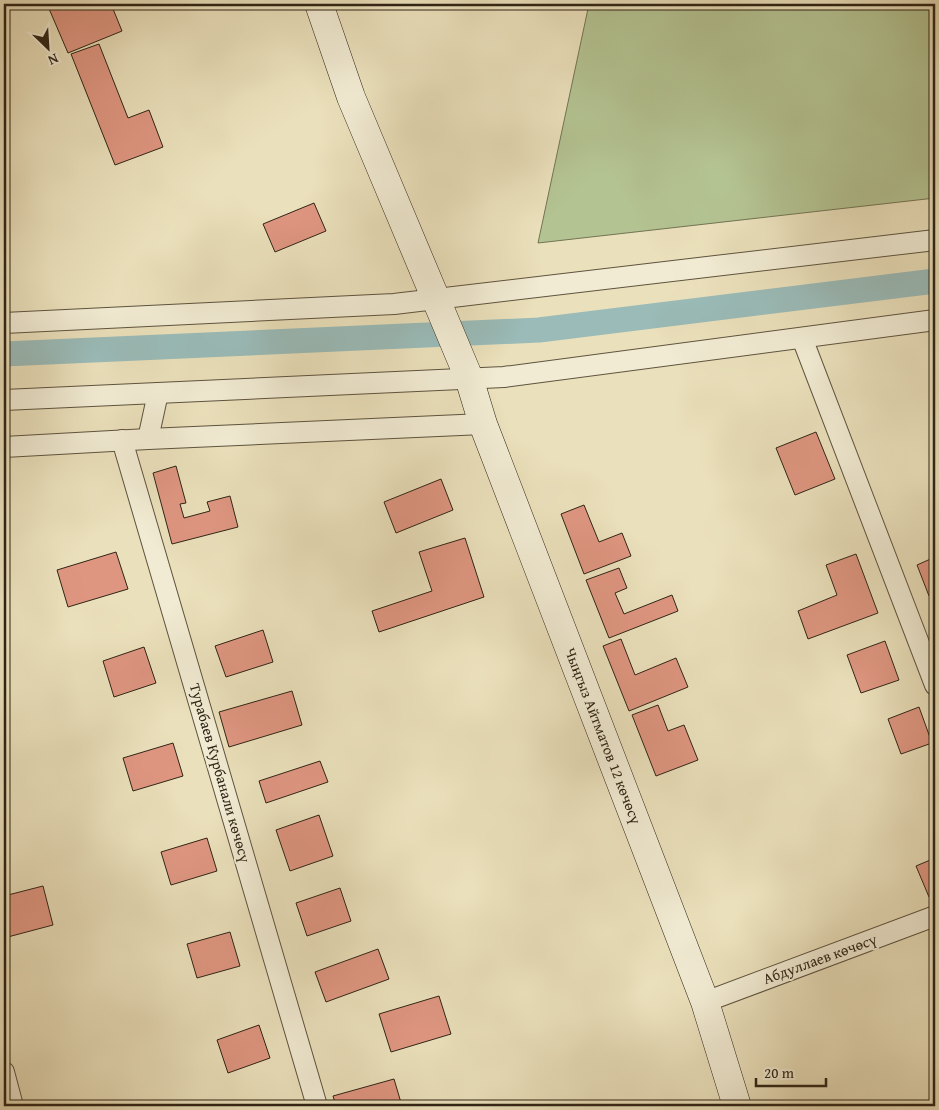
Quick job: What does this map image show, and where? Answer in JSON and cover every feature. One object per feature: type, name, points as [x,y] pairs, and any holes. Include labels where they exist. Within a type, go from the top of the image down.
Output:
[{"type":"main road","name":"Чыңгыз Айтматов 12 көчөсү","points":[[320,4],[351,97],[467,373],[483,424],[705,1002],[737,1106]]},
{"type":"street","points":[[7,320],[394,304],[438,305],[935,240]]},
{"type":"street","points":[[4,400],[158,393],[467,373],[504,376],[935,320]]},
{"type":"street","points":[[802,338],[935,685]]},
{"type":"street","points":[[148,439],[158,393]]},
{"type":"street","points":[[4,447],[483,424]]},
{"type":"street","name":"Турабаев Курбанали көчөсү","points":[[122,440],[317,1106]]},
{"type":"street","name":"Абдуллаев көчөсү","points":[[705,1002],[935,916]]},
{"type":"street","points":[[4,1072],[13,1106]]},
{"type":"green space","points":[[589,4],[935,4],[935,198],[538,243]]},
{"type":"building","points":[[47,4],[111,4],[122,31],[68,53]]},
{"type":"building","points":[[99,44],[128,118],[149,110],[163,147],[115,165],[71,54]]},
{"type":"building","points":[[314,203],[326,231],[275,252],[263,224]]},
{"type":"building","points":[[816,432],[835,479],[795,495],[776,448]]},
{"type":"building","points":[[176,466],[186,503],[180,504],[184,518],[210,511],[207,502],[230,496],[238,527],[172,544],[153,473]]},
{"type":"building","points":[[441,479],[453,510],[396,533],[384,502]]},
{"type":"building","points":[[584,505],[599,542],[622,533],[631,556],[584,574],[561,514]]},
{"type":"building","points":[[465,538],[484,597],[379,632],[372,611],[432,591],[419,552]]},
{"type":"building","points":[[116,552],[128,589],[68,607],[57,570]]},
{"type":"building","points":[[856,554],[878,613],[808,639],[798,611],[837,595],[826,565]]},
{"type":"building","points":[[935,557],[935,594],[929,596],[917,565]]},
{"type":"building","points":[[619,568],[627,588],[615,593],[624,614],[672,595],[678,611],[609,638],[586,580]]},
{"type":"building","points":[[263,630],[273,662],[226,677],[215,646]]},
{"type":"building","points":[[621,639],[635,675],[676,658],[688,687],[629,711],[603,646]]},
{"type":"building","points":[[885,641],[899,680],[861,693],[847,655]]},
{"type":"building","points":[[144,647],[156,683],[114,697],[103,661]]},
{"type":"building","points":[[292,691],[302,725],[229,747],[219,712]]},
{"type":"building","points":[[658,705],[668,731],[684,725],[698,760],[656,776],[632,715]]},
{"type":"building","points":[[919,707],[932,743],[901,754],[888,719]]},
{"type":"building","points":[[173,743],[183,776],[133,791],[123,758]]},
{"type":"building","points":[[320,761],[328,782],[266,803],[259,781]]},
{"type":"building","points":[[319,815],[333,856],[290,871],[276,830]]},
{"type":"building","points":[[207,838],[217,871],[171,885],[161,852]]},
{"type":"building","points":[[935,858],[935,895],[929,897],[916,866]]},
{"type":"building","points":[[43,886],[53,925],[4,938],[4,896]]},
{"type":"building","points":[[340,888],[351,921],[307,936],[296,903]]},
{"type":"building","points":[[230,932],[240,966],[197,978],[187,944]]},
{"type":"building","points":[[378,949],[389,979],[326,1002],[315,972]]},
{"type":"building","points":[[439,996],[451,1034],[391,1052],[379,1014]]},
{"type":"building","points":[[259,1025],[270,1058],[228,1073],[217,1040]]},
{"type":"building","points":[[394,1079],[402,1106],[336,1106],[333,1096]]},
{"type":"waterway","points":[[4,354],[539,330],[935,281]]}]
